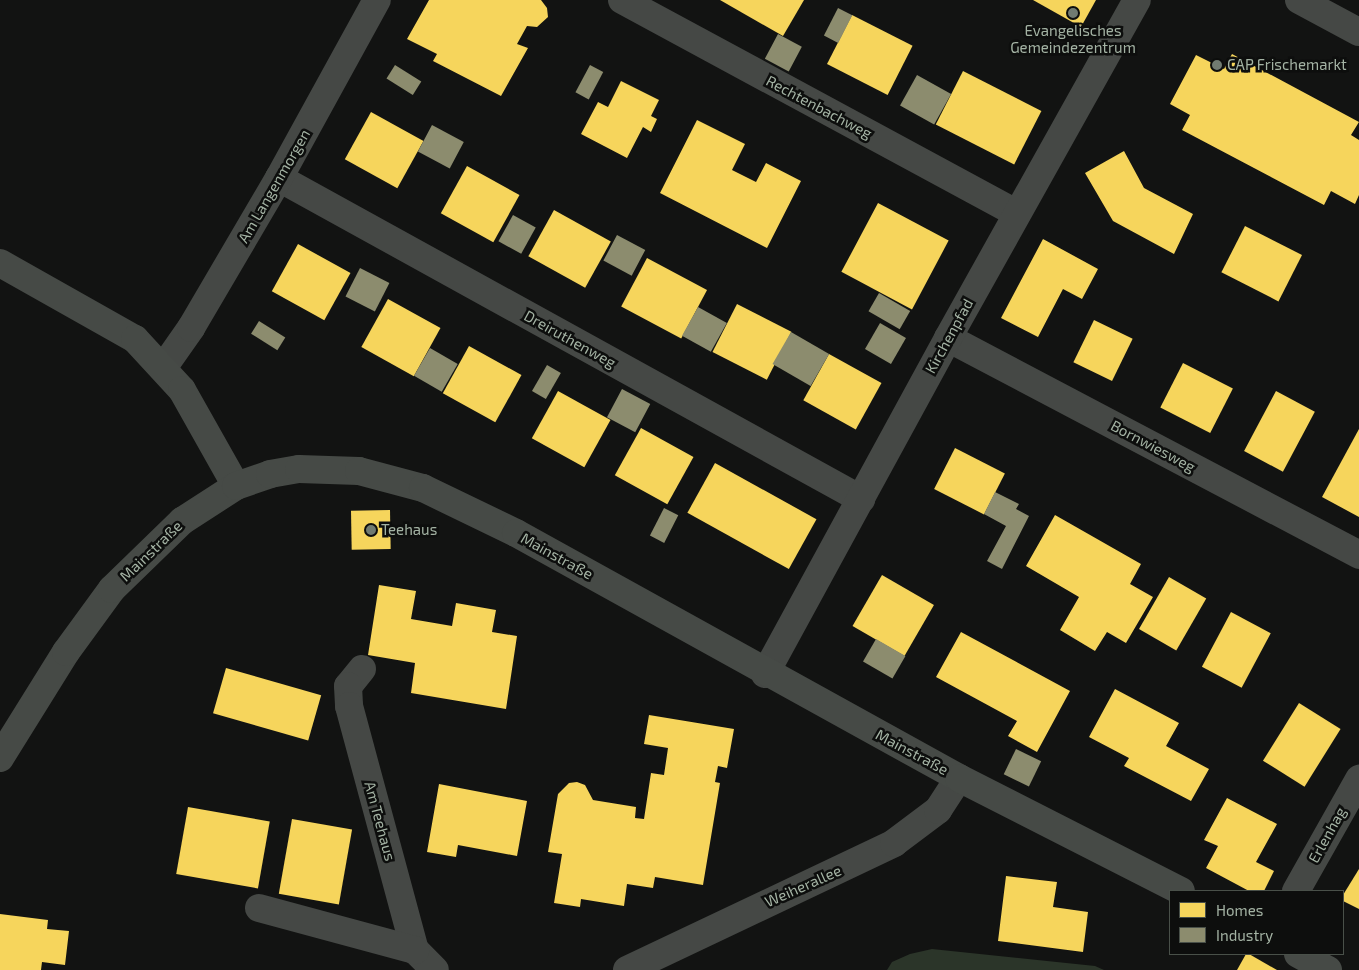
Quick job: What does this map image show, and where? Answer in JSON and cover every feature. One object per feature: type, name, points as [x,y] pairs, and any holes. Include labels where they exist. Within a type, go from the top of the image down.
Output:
[{"type":"main road","points":[[0,263],[103,319],[135,339],[163,368],[199,417],[236,486]]},
{"type":"main road","name":"Mainstraße","points":[[0,758],[66,652],[112,589],[163,536],[236,486],[270,474],[326,468],[368,472],[407,482],[516,533],[766,674],[960,778],[1179,890]]},
{"type":"main road","points":[[1300,955],[1328,970]]},
{"type":"street","name":"Am Langenmorgen","points":[[163,368],[191,328],[279,178],[377,0]]},
{"type":"street","name":"Rechtenbachweg","points":[[622,0],[1016,214]]},
{"type":"street","name":"Kirchenpfad","points":[[766,674],[1016,214],[1137,0]]},
{"type":"street","points":[[1299,0],[1359,32]]},
{"type":"street","name":"Dreiruthenweg","points":[[279,178],[861,499]]},
{"type":"street","name":"Bornwiesweg","points":[[948,338],[1359,555]]},
{"type":"street","name":"Am Teehaus","points":[[362,669],[348,686],[349,706],[415,950],[434,970]]},
{"type":"street","name":"Weiherallee","points":[[627,970],[894,844],[938,810],[960,778]]},
{"type":"street","name":"Erlenhag","points":[[1297,890],[1359,779]]},
{"type":"street","points":[[259,908],[415,950]]},
{"type":"shaded area","points":[[932,949],[1095,966],[1104,970],[887,970],[892,962],[910,954]]},
{"type":"building: Homes","points":[[429,0],[541,0],[547,8],[548,17],[537,27],[527,26],[517,44],[528,48],[501,96],[433,61],[437,54],[407,39]]},
{"type":"building: Homes","points":[[720,0],[804,0],[783,36]]},
{"type":"building: Homes","name":"Evangelisches Gemeindezentrum","points":[[1033,0],[1096,0],[1081,27]]},
{"type":"building: Homes","points":[[852,15],[913,46],[888,95],[827,64]]},
{"type":"building: Homes","points":[[1232,54],[1359,122],[1351,135],[1359,140],[1359,195],[1355,204],[1331,191],[1324,205],[1182,130],[1190,115],[1170,104],[1196,55],[1224,69]]},
{"type":"building: Homes","points":[[963,71],[1041,111],[1014,164],[936,124]]},
{"type":"building: Homes","points":[[621,81],[659,100],[651,116],[657,119],[651,132],[643,127],[627,158],[581,134],[598,102],[608,107]]},
{"type":"building: Homes","points":[[371,112],[423,141],[397,188],[345,159]]},
{"type":"building: Homes","points":[[697,120],[745,144],[732,170],[756,182],[766,163],[801,181],[767,248],[660,193]]},
{"type":"building: Homes","points":[[1124,151],[1144,188],[1193,214],[1174,254],[1113,221],[1085,173]]},
{"type":"building: Homes","points":[[467,166],[519,195],[493,242],[441,213]]},
{"type":"building: Homes","points":[[878,203],[949,241],[912,309],[841,272]]},
{"type":"building: Homes","points":[[554,210],[611,242],[585,288],[528,256]]},
{"type":"building: Homes","points":[[1245,226],[1302,255],[1278,301],[1221,272]]},
{"type":"building: Homes","points":[[1043,239],[1098,269],[1082,299],[1063,289],[1038,337],[1001,318]]},
{"type":"building: Homes","points":[[298,244],[350,273],[324,320],[272,291]]},
{"type":"building: Homes","points":[[647,258],[707,290],[681,338],[621,307]]},
{"type":"building: Homes","points":[[388,299],[440,328],[414,376],[361,347]]},
{"type":"building: Homes","points":[[737,304],[791,332],[767,380],[712,352]]},
{"type":"building: Homes","points":[[1094,320],[1133,339],[1112,381],[1073,362]]},
{"type":"building: Homes","points":[[469,346],[521,375],[495,422],[443,393]]},
{"type":"building: Homes","points":[[829,354],[881,383],[856,429],[803,400]]},
{"type":"building: Homes","points":[[1183,363],[1233,388],[1210,433],[1160,408]]},
{"type":"building: Homes","points":[[558,391],[610,420],[584,467],[532,438]]},
{"type":"building: Homes","points":[[1276,391],[1315,412],[1283,472],[1244,451]]},
{"type":"building: Homes","points":[[641,428],[693,457],[667,504],[615,475]]},
{"type":"building: Homes","points":[[1359,429],[1359,517],[1322,497]]},
{"type":"building: Homes","points":[[955,448],[1005,473],[984,514],[934,489]]},
{"type":"building: Homes","points":[[715,463],[816,519],[789,569],[687,513]]},
{"type":"building: Homes","name":"Teehaus","points":[[390,510],[391,549],[352,550],[351,511]]},
{"type":"building: Homes","points":[[1055,515],[1141,564],[1130,584],[1153,597],[1126,643],[1107,632],[1095,651],[1060,630],[1079,597],[1026,566]]},
{"type":"building: Homes","points":[[882,575],[934,605],[904,656],[852,626]]},
{"type":"building: Homes","points":[[1169,577],[1206,598],[1176,650],[1139,629]]},
{"type":"building: Homes","points":[[379,585],[416,591],[411,619],[452,626],[456,603],[496,610],[492,632],[517,636],[506,709],[411,693],[415,663],[368,655]]},
{"type":"building: Homes","points":[[1231,612],[1271,633],[1242,688],[1202,667]]},
{"type":"building: Homes","points":[[961,632],[1070,691],[1037,752],[1008,736],[1017,721],[936,677]]},
{"type":"building: Homes","points":[[226,668],[321,695],[308,740],[213,713]]},
{"type":"building: Homes","points":[[1115,689],[1179,723],[1166,746],[1209,769],[1191,801],[1124,766],[1129,758],[1089,737]]},
{"type":"building: Homes","points":[[1299,703],[1341,729],[1305,787],[1263,761]]},
{"type":"building: Homes","points":[[649,715],[734,729],[727,768],[718,766],[715,782],[720,783],[703,885],[655,877],[653,888],[627,884],[624,906],[581,899],[580,907],[554,903],[562,854],[548,852],[558,794],[569,783],[577,782],[585,785],[593,800],[636,807],[635,818],[644,819],[651,773],[664,775],[668,748],[644,744]]},
{"type":"building: Homes","points":[[439,784],[527,801],[517,856],[458,845],[456,857],[427,852]]},
{"type":"building: Homes","points":[[1227,798],[1277,824],[1256,862],[1274,871],[1264,890],[1247,890],[1206,868],[1218,846],[1204,840]]},
{"type":"building: Homes","points":[[188,807],[270,821],[258,888],[176,874]]},
{"type":"building: Homes","points":[[292,819],[352,830],[339,904],[279,894]]},
{"type":"building: Homes","points":[[1359,869],[1359,909],[1344,902],[1344,893]]},
{"type":"building: Homes","points":[[1006,876],[1057,882],[1053,907],[1088,912],[1083,952],[998,941]]},
{"type":"building: Homes","points":[[0,914],[48,920],[47,929],[69,931],[65,965],[42,962],[41,970],[0,970]]},
{"type":"building: Homes","points":[[1245,955],[1251,955],[1277,970],[1237,970]]},
{"type":"building: Industry","points":[[838,8],[852,15],[838,43],[824,36]]},
{"type":"building: Industry","points":[[778,34],[802,47],[789,71],[765,59]]},
{"type":"building: Industry","points":[[395,65],[421,81],[413,95],[387,79]]},
{"type":"building: Industry","points":[[590,65],[603,72],[589,99],[575,92]]},
{"type":"building: Industry","points":[[917,75],[951,94],[934,125],[900,106]]},
{"type":"building: Industry","points":[[432,125],[464,142],[450,168],[418,151]]},
{"type":"building: Industry","points":[[513,215],[536,228],[521,254],[498,241]]},
{"type":"building: Industry","points":[[617,235],[645,250],[632,276],[603,261]]},
{"type":"building: Industry","points":[[360,268],[389,283],[375,311],[345,297]]},
{"type":"building: Industry","points":[[879,293],[910,311],[900,329],[868,311]]},
{"type":"building: Industry","points":[[698,307],[727,323],[711,352],[682,336]]},
{"type":"building: Industry","points":[[259,321],[285,337],[277,350],[251,334]]},
{"type":"building: Industry","points":[[880,323],[906,338],[891,364],[865,349]]},
{"type":"building: Industry","points":[[791,332],[829,354],[811,386],[772,364]]},
{"type":"building: Industry","points":[[430,348],[458,364],[442,392],[414,376]]},
{"type":"building: Industry","points":[[547,365],[561,373],[546,399],[532,391]]},
{"type":"building: Industry","points":[[622,389],[650,404],[635,432],[607,417]]},
{"type":"building: Industry","points":[[995,492],[1019,504],[1016,509],[1029,516],[1002,569],[987,561],[1006,526],[984,514]]},
{"type":"building: Industry","points":[[664,508],[678,515],[664,543],[650,536]]},
{"type":"building: Industry","points":[[876,639],[905,656],[892,679],[863,662]]},
{"type":"building: Industry","points":[[1016,749],[1041,761],[1029,786],[1004,774]]},
{"type":"place","name":"Evangelisches Gemeindezentrum","points":[[1073,13]]},
{"type":"place","name":"CAP Frischemarkt","points":[[1217,65]]},
{"type":"place","name":"Teehaus","points":[[371,530]]}]
